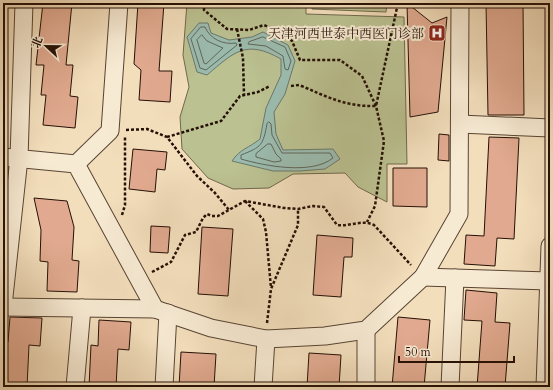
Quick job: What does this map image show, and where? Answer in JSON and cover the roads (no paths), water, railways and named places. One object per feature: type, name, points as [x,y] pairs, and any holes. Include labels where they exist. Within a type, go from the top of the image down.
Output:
[{"type":"lane","points":[[24,3],[11,158],[3,306],[161,311],[211,328],[266,339],[325,336],[366,330],[423,277],[459,214],[460,3]]},
{"type":"lane","points":[[11,158],[76,164],[118,131],[119,3]]},
{"type":"lane","points":[[460,124],[550,128]]},
{"type":"lane","points":[[76,164],[138,279],[161,311],[164,387]]},
{"type":"lane","points":[[545,387],[548,356],[550,246]]},
{"type":"lane","points":[[423,277],[549,281]]},
{"type":"lane","points":[[450,387],[454,278]]},
{"type":"lane","points":[[75,387],[82,308]]},
{"type":"lane","points":[[366,330],[366,387]]},
{"type":"lane","points":[[264,387],[266,339]]},
{"type":"water","points":[[199,23],[208,23],[211,33],[229,40],[252,37],[263,32],[288,45],[295,61],[285,94],[274,112],[276,134],[283,150],[333,149],[340,159],[325,169],[300,171],[273,171],[232,161],[241,151],[260,139],[266,108],[281,75],[281,59],[269,53],[249,49],[233,55],[207,75],[197,72],[187,37]]},
{"type":"place","name":"天津河西世泰中西医门诊部","points":[[437,33]]}]
